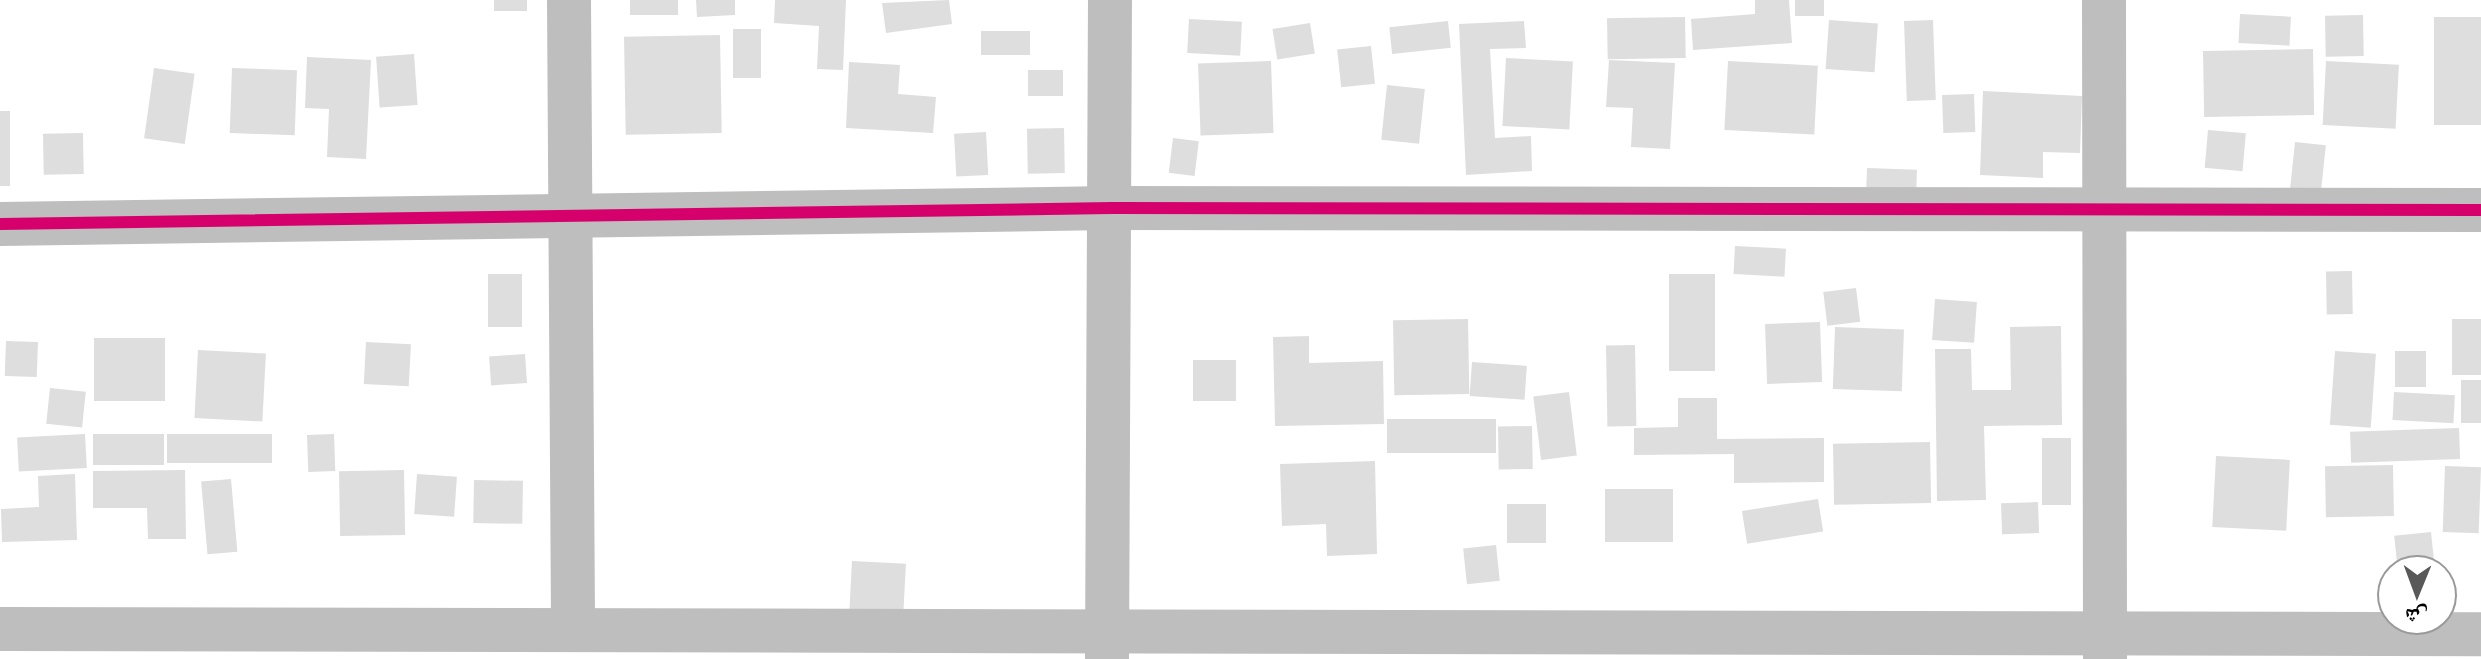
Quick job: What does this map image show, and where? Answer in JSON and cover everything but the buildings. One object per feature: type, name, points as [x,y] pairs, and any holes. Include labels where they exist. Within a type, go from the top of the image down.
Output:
[{"type":"street","points":[[569,0],[573,627]]},
{"type":"street","points":[[1107,645],[1112,208],[1110,0]]},
{"type":"street","points":[[2104,0],[2106,646]]},
{"type":"street","points":[[0,224],[1112,208],[2481,210]]},
{"type":"street","points":[[19,639],[573,627],[1107,645],[2106,646],[2481,634]]},
{"type":"cycle path","points":[[0,224],[1112,208],[2481,210]]}]
